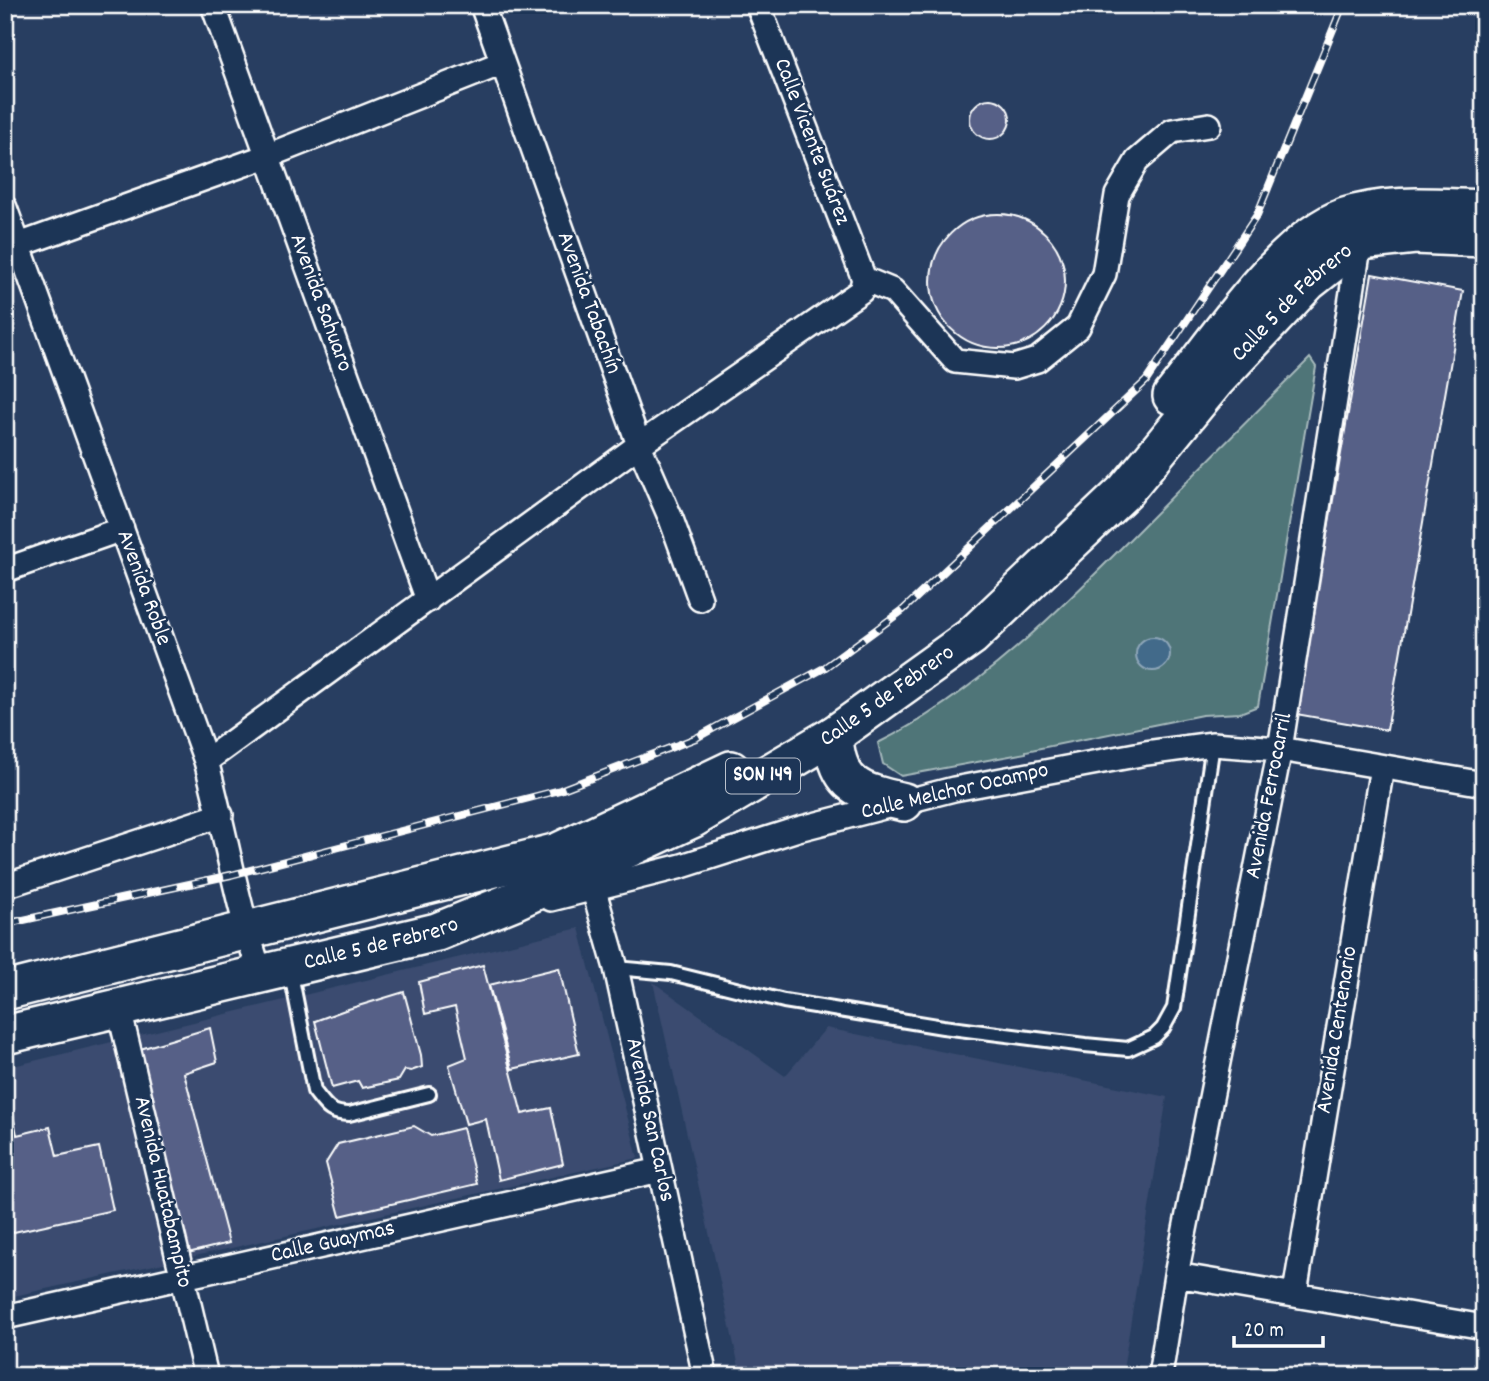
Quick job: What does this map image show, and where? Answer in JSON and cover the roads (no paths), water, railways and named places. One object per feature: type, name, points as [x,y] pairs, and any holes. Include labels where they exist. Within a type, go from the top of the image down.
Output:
[{"type":"main road","points":[[1352,230],[1380,209],[1484,209]]},
{"type":"main road","points":[[1352,230],[1484,238]]},
{"type":"main road","name":"Calle 5 de Febrero","points":[[5,1035],[437,932],[516,900],[590,876],[834,735],[971,637],[1125,491],[1216,380],[1308,282],[1352,230]]},
{"type":"main road","name":"Calle 5 de Febrero","points":[[5,991],[558,852],[712,780],[796,737],[935,639],[1019,567],[1108,477],[1247,299],[1289,256],[1314,235],[1352,230]]},
{"type":"main road","points":[[834,735],[838,765],[851,785],[869,794],[904,802]]},
{"type":"street","name":"Avenida Sahuaro","points":[[213,5],[428,600]]},
{"type":"street","name":"Avenida Tabachín","points":[[482,5],[639,445],[671,519],[700,598]]},
{"type":"street","name":"Calle Vicente Suárez","points":[[758,5],[864,279]]},
{"type":"street","points":[[19,245],[267,156],[502,63]]},
{"type":"street","points":[[206,761],[639,445],[861,291],[864,279],[894,291],[955,361],[1013,368],[1037,360],[1078,327],[1104,274],[1117,195],[1138,160],[1172,131],[1209,125]]},
{"type":"street","name":"Avenida Roble","points":[[5,208],[206,761],[221,815],[231,874],[245,931],[275,972]]},
{"type":"street","name":"Avenida Ferrocarril","points":[[1160,1376],[1175,1275],[1280,749],[1352,230]]},
{"type":"street","points":[[5,570],[122,529]]},
{"type":"street","name":"Calle Melchor Ocampo","points":[[590,876],[682,866],[798,829],[954,789],[1213,744],[1280,749],[1484,784]]},
{"type":"street","name":"Avenida Centenario","points":[[1295,1293],[1382,767]]},
{"type":"street","points":[[5,886],[221,815]]},
{"type":"street","name":"Avenida San Carlos","points":[[590,876],[616,968],[705,1376]]},
{"type":"street","name":"Avenida Huatabampito","points":[[118,1009],[206,1376]]},
{"type":"street","name":"Calle Guaymas","points":[[5,1317],[660,1170]]},
{"type":"street","points":[[1175,1275],[1295,1293],[1484,1327]]},
{"type":"lane","points":[[616,968],[671,973],[784,1001],[943,1027],[1128,1049],[1143,1044],[1163,1028],[1174,1008],[1213,744]]},
{"type":"lane","points":[[275,972],[314,1091],[326,1107],[337,1114],[349,1114],[429,1094]]},
{"type":"railway","points":[[5,924],[231,875],[560,790],[696,738],[824,668],[903,610],[1146,381],[1257,215],[1343,5]]}]
